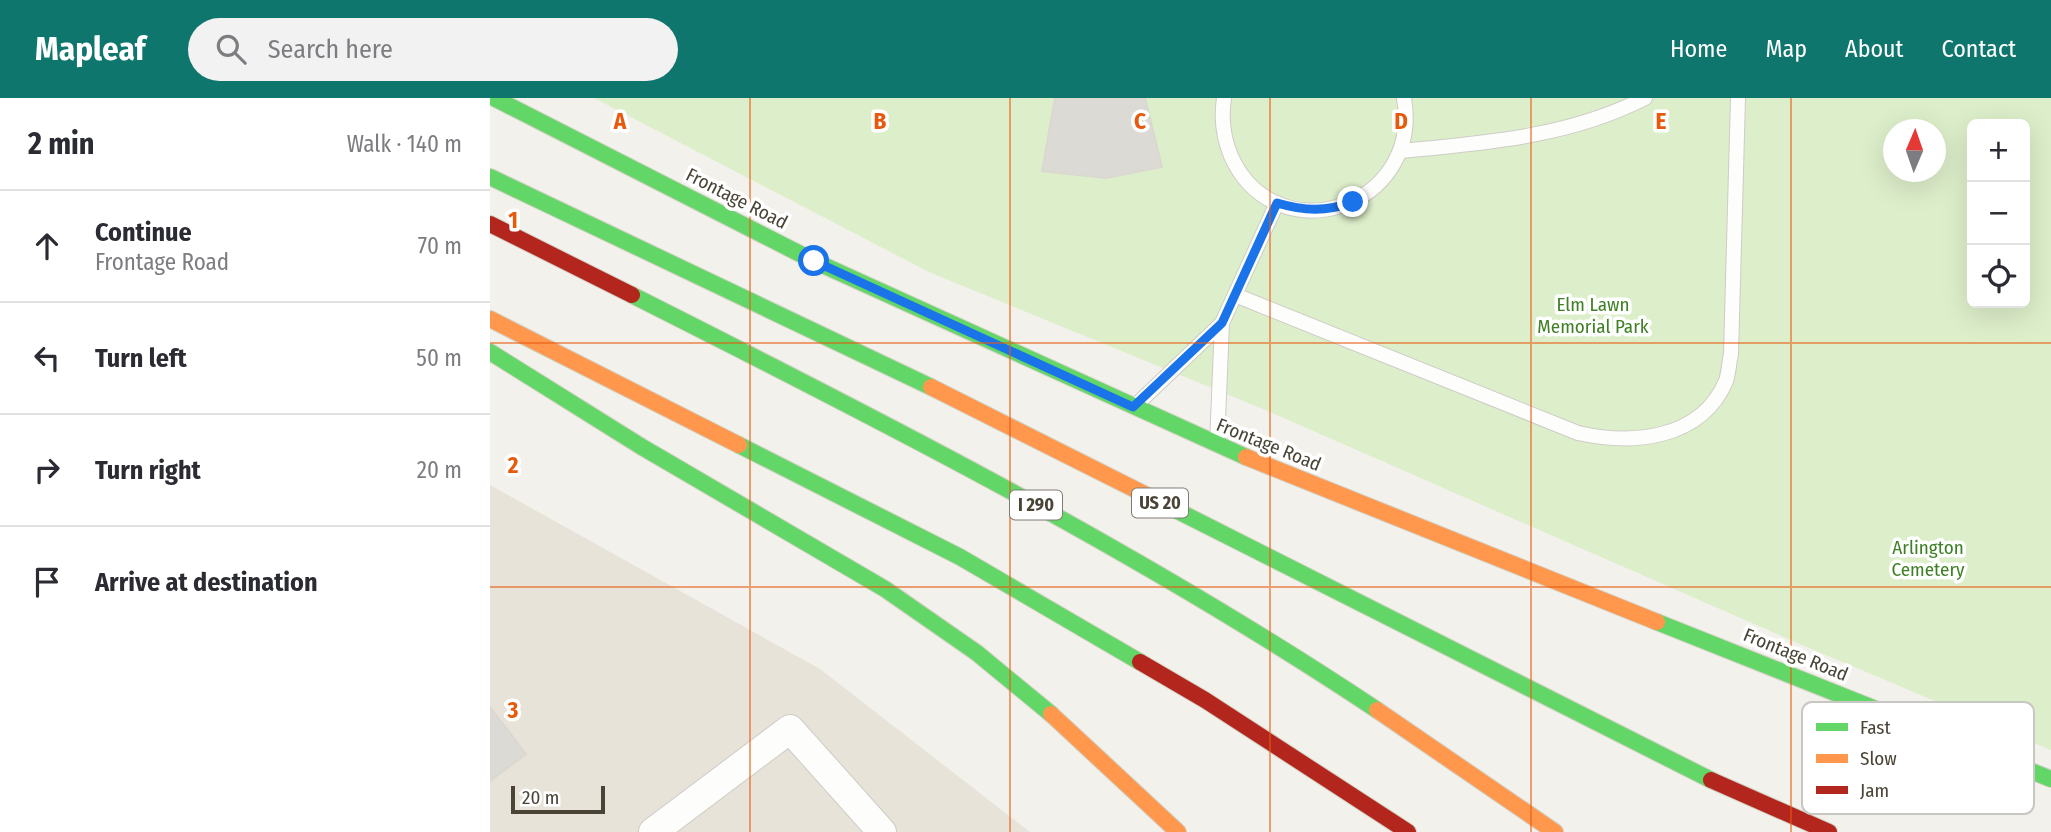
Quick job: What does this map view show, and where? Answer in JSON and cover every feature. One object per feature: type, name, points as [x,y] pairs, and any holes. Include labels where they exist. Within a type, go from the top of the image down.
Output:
[{"type":"main road","name":"Frontage Road","points":[[494,98],[814,261],[1217,446],[1858,702]]},
{"type":"main road","name":"US 20","points":[[490,177],[904,373],[1695,772],[1829,832]]},
{"type":"main road","name":"I 290","points":[[490,224],[980,474],[1184,589],[1408,729],[1555,832]]},
{"type":"main road","points":[[490,319],[960,557],[1205,700],[1408,832]]},
{"type":"main road","points":[[490,352],[653,454],[848,567],[945,630],[1037,699],[1178,832]]},
{"type":"main road","name":"Frontage Road","points":[[2034,772],[2051,779]]},
{"type":"street","points":[[653,832],[790,729],[882,832]]},
{"type":"lane","points":[[1224,98],[1222,122],[1225,144],[1235,166],[1248,183],[1277,203],[1297,209],[1318,210],[1337,208],[1353,202],[1383,180],[1401,151],[1406,123],[1404,98]]},
{"type":"lane","points":[[1401,151],[1556,131],[1595,120],[1645,98]]},
{"type":"lane","points":[[1235,295],[1578,433],[1605,439],[1628,440],[1656,436],[1679,428],[1699,415],[1717,398],[1727,378],[1731,354],[1738,98]]},
{"type":"lane","points":[[1133,407],[1222,323],[1277,203]]},
{"type":"lane","points":[[1217,446],[1222,323]]},
{"type":"shaded area","points":[[490,485],[820,669],[1030,832],[490,832]]},
{"type":"green space","name":"Elm Lawn Memorial Park","points":[[594,98],[2051,98],[2051,750],[2034,743],[2034,702],[1937,702],[1263,409],[929,272]]},
{"type":"building","points":[[1055,98],[1145,98],[1162,167],[1106,178],[1042,171]]},
{"type":"building","points":[[490,707],[526,754],[490,781]]},
{"type":"traffic: fast","points":[[494,98],[814,261],[1246,457]]},
{"type":"traffic: fast","points":[[490,177],[931,387]]},
{"type":"traffic: fast","points":[[632,295],[1011,491],[1196,597],[1377,710]]},
{"type":"traffic: fast","points":[[490,352],[642,447],[885,589],[977,653],[1051,714]]},
{"type":"traffic: fast","points":[[739,445],[960,557],[1140,662]]},
{"type":"traffic: fast","points":[[1164,504],[1711,780]]},
{"type":"traffic: fast","points":[[1657,622],[1858,702]]},
{"type":"traffic: fast","points":[[2034,772],[2051,779]]},
{"type":"traffic: slow","points":[[490,319],[739,445]]},
{"type":"traffic: slow","points":[[931,387],[1164,504]]},
{"type":"traffic: slow","points":[[1246,457],[1657,622]]},
{"type":"traffic: slow","points":[[1377,710],[1555,832]]},
{"type":"traffic: slow","points":[[1051,714],[1178,832]]},
{"type":"traffic: jam","points":[[490,224],[632,295]]},
{"type":"traffic: jam","points":[[1140,662],[1205,700],[1408,832]]},
{"type":"traffic: jam","points":[[1711,780],[1829,832]]},
{"type":"route","points":[[814,261],[1133,407],[1222,323],[1277,203],[1297,209],[1318,210],[1337,208],[1353,202]]},
{"type":"park label","name":"Arlington Cemetery","points":[[1928,558]]}]
